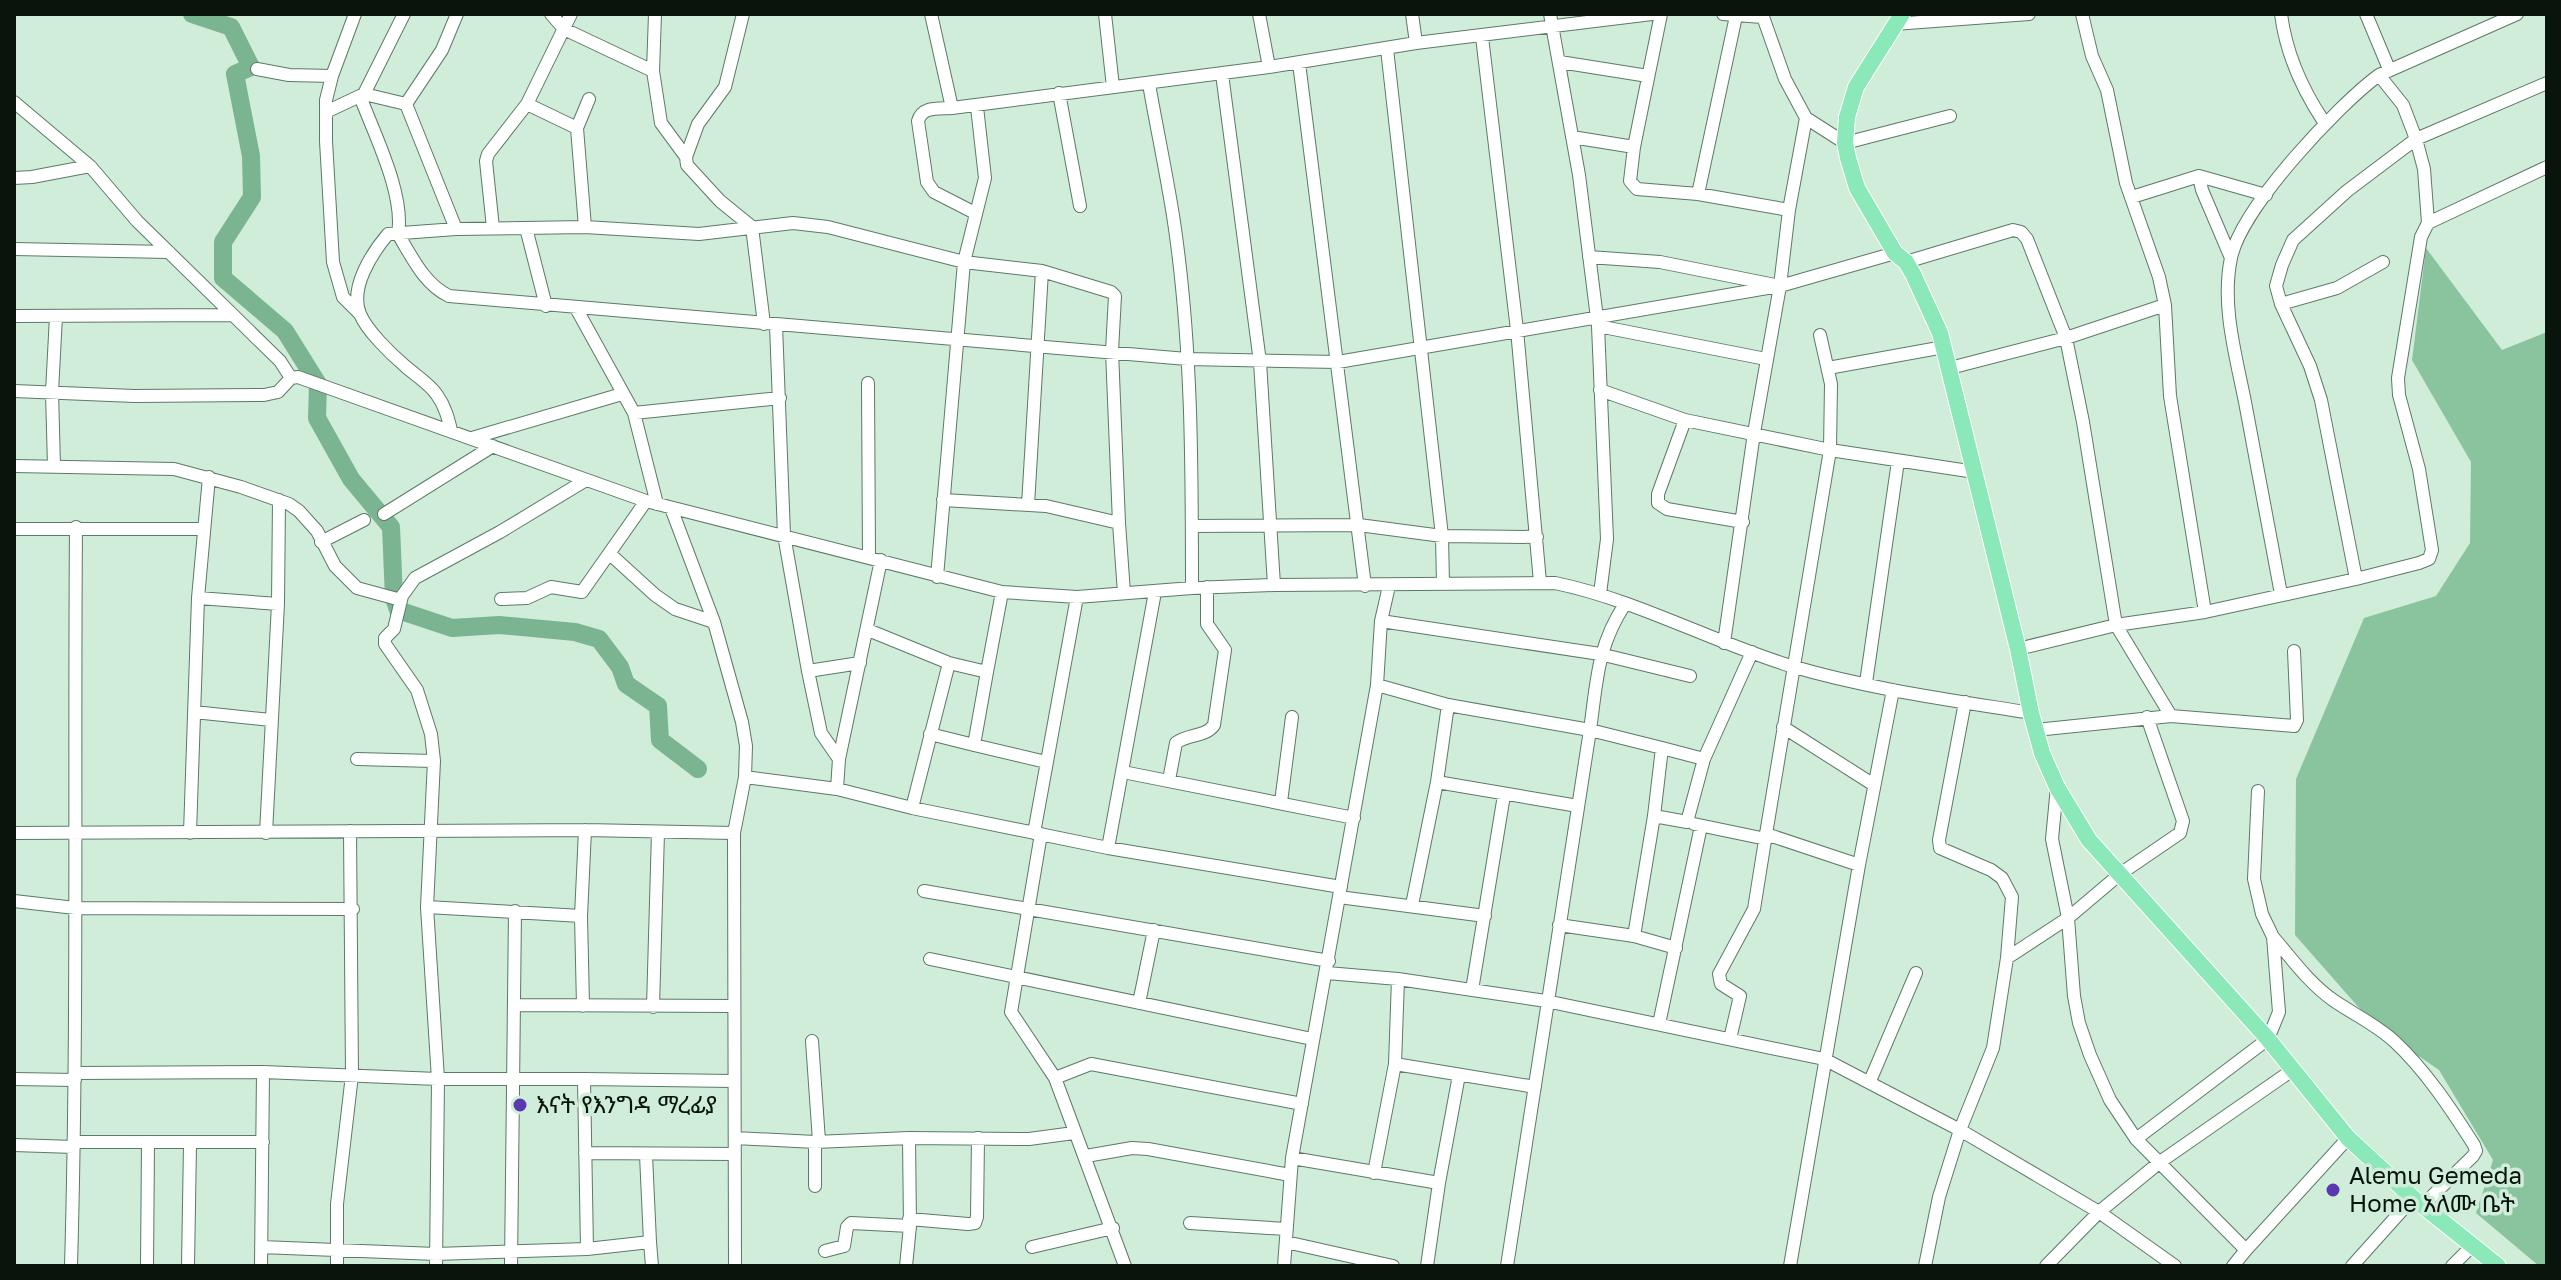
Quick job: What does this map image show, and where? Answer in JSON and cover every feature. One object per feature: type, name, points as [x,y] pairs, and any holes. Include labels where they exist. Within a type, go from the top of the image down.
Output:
[{"type":"main road","points":[[1898,19],[1856,87],[1847,117],[1845,143],[1857,188],[1928,302],[1944,347],[2034,722],[2057,787],[2089,840],[2268,1039],[2348,1138],[2418,1202],[2498,1266]]},
{"type":"street","points":[[355,14],[326,100],[333,262],[343,297],[391,354],[436,393],[451,430]]},
{"type":"street","points":[[404,14],[362,95],[393,187],[401,219],[398,234],[425,278],[435,290],[449,296],[1187,359],[1338,362],[1517,330],[1598,321],[1780,286],[2013,230],[2021,232],[2027,239],[2066,338],[2116,625],[2171,716]]},
{"type":"street","points":[[406,104],[442,50],[457,14]]},
{"type":"street","points":[[551,14],[564,29],[653,71]]},
{"type":"street","points":[[493,228],[486,161],[488,154],[527,104],[571,14]]},
{"type":"street","points":[[655,14],[653,71],[661,123],[686,157]]},
{"type":"street","points":[[743,14],[725,87],[698,124],[686,157],[687,165],[697,179],[752,227],[780,398],[784,535],[821,733],[839,759]]},
{"type":"street","points":[[931,14],[952,108]]},
{"type":"street","points":[[1105,14],[1113,87]]},
{"type":"street","points":[[1259,14],[1269,67]]},
{"type":"street","points":[[1412,14],[1416,43]]},
{"type":"street","points":[[975,213],[934,192],[927,182],[918,121],[925,110],[977,107],[1059,93],[1222,74],[1416,43],[1482,37],[1552,21],[1652,14]]},
{"type":"street","points":[[1661,14],[1634,147],[1630,181],[1633,186],[1789,210]]},
{"type":"street","points":[[1898,19],[2029,14]]},
{"type":"street","points":[[2082,14],[2092,56],[2107,90],[2126,183],[2159,277],[2165,305],[2170,396],[2205,612]]},
{"type":"street","points":[[2281,14],[2293,64],[2324,122]]},
{"type":"street","points":[[2018,649],[2116,625],[2205,612],[2356,579],[2429,559],[2432,550],[2419,469],[2399,395],[2398,378],[2421,237],[2428,223],[2424,169],[2403,105],[2384,72],[2366,14]]},
{"type":"street","points":[[2281,594],[2230,320],[2231,258],[2237,238],[2266,195],[2324,122],[2355,93],[2384,72],[2517,14]]},
{"type":"street","points":[[1698,194],[1729,15],[1762,16],[1785,79],[1806,118],[1845,143],[1950,116]]},
{"type":"street","points":[[1552,21],[1598,321],[1607,539],[1600,594]]},
{"type":"street","points":[[1482,37],[1517,330],[1540,582]]},
{"type":"street","points":[[1387,49],[1442,536],[1443,584]]},
{"type":"street","points":[[1560,62],[1648,76]]},
{"type":"street","points":[[1299,63],[1365,586]]},
{"type":"street","points":[[257,69],[289,75],[332,76]]},
{"type":"street","points":[[1222,74],[1260,362],[1274,585]]},
{"type":"street","points":[[2356,579],[2321,400],[2276,286],[2293,240],[2347,191],[2416,139],[2547,83]]},
{"type":"street","points":[[1149,84],[1174,224],[1187,359],[1192,438],[1192,588]]},
{"type":"street","points":[[1059,93],[1080,206]]},
{"type":"street","points":[[328,111],[362,95],[406,104]]},
{"type":"street","points":[[585,227],[577,128],[589,99]]},
{"type":"street","points":[[14,102],[90,166],[137,221],[295,378],[671,508],[875,558],[937,577],[1002,592],[1077,597],[1274,585],[1555,583],[1600,594],[1724,643],[1794,666],[1893,690],[1965,702],[2034,722],[2171,716],[2294,726],[2297,720],[2294,651]]},
{"type":"street","points":[[406,104],[456,229]]},
{"type":"street","points":[[527,104],[577,128]]},
{"type":"street","points":[[937,577],[964,262],[985,178],[977,107]]},
{"type":"street","points":[[1724,643],[1754,433],[1806,118]]},
{"type":"street","points":[[1572,137],[1634,147]]},
{"type":"street","points":[[14,178],[90,166]]},
{"type":"street","points":[[2428,223],[2547,167]]},
{"type":"street","points":[[2132,197],[2199,176],[2266,195]]},
{"type":"street","points":[[2199,176],[2231,258]]},
{"type":"street","points":[[359,313],[357,297],[360,281],[388,234],[456,229],[585,227],[699,234],[793,223],[828,227],[964,262],[1042,271],[1111,292],[1115,302],[1112,351],[1124,593]]},
{"type":"street","points":[[526,228],[546,306]]},
{"type":"street","points":[[14,249],[169,252]]},
{"type":"street","points":[[1589,257],[1660,262],[1780,286]]},
{"type":"street","points":[[2281,304],[2337,288],[2383,262]]},
{"type":"street","points":[[1028,505],[1042,271]]},
{"type":"street","points":[[1950,368],[2066,338],[2165,305]]},
{"type":"street","points":[[576,308],[634,413],[652,502]]},
{"type":"street","points":[[14,316],[232,315]]},
{"type":"street","points":[[54,466],[52,392],[56,316]]},
{"type":"street","points":[[1598,321],[1766,359]]},
{"type":"street","points":[[1730,1039],[1740,996],[1721,984],[1719,974],[1754,909],[1830,450],[1832,406],[1820,335]]},
{"type":"street","points":[[1828,368],[1944,347]]},
{"type":"street","points":[[14,391],[134,396],[264,395],[278,392],[295,378]]},
{"type":"street","points":[[837,789],[839,759],[868,630],[875,558],[868,383]]},
{"type":"street","points":[[1600,390],[1685,420],[1830,450],[1975,472]]},
{"type":"street","points":[[472,438],[622,394]]},
{"type":"street","points":[[634,413],[780,398]]},
{"type":"street","points":[[1685,420],[1658,494],[1658,503],[1667,509],[1743,522]]},
{"type":"street","points":[[384,514],[493,446]]},
{"type":"street","points":[[1866,683],[1898,461]]},
{"type":"street","points":[[14,466],[174,469],[279,500],[299,511],[317,531],[335,566],[357,588],[401,600]]},
{"type":"street","points":[[190,833],[198,598],[209,477]]},
{"type":"street","points":[[436,1260],[438,1079],[427,907],[434,761],[431,734],[417,690],[385,644],[385,638],[394,629],[405,588],[415,578],[586,480]]},
{"type":"street","points":[[266,833],[278,604],[279,500]]},
{"type":"street","points":[[943,500],[1046,506],[1119,523]]},
{"type":"street","points":[[501,599],[527,598],[551,587],[582,592],[652,502]]},
{"type":"street","points":[[671,508],[714,622],[746,746],[745,777],[734,833],[735,1266]]},
{"type":"street","points":[[321,542],[364,520]]},
{"type":"street","points":[[1192,526],[1359,525],[1442,536],[1537,537]]},
{"type":"street","points":[[71,1266],[75,1077],[76,527]]},
{"type":"street","points":[[14,529],[203,529]]},
{"type":"street","points":[[610,554],[675,609],[714,622]]},
{"type":"street","points":[[1284,1266],[1292,1158],[1377,685],[1381,621],[1389,586]]},
{"type":"street","points":[[1169,780],[1176,743],[1182,738],[1210,731],[1214,725],[1225,650],[1207,624],[1207,587]]},
{"type":"street","points":[[974,745],[1002,592]]},
{"type":"street","points":[[1108,848],[1155,592]]},
{"type":"street","points":[[1077,597],[1046,762],[1011,1012],[1055,1078],[1125,1266]]},
{"type":"street","points":[[198,598],[278,604]]},
{"type":"street","points":[[1507,1266],[1600,654],[1609,628],[1625,604]]},
{"type":"street","points":[[1381,621],[1600,654],[1690,676]]},
{"type":"street","points":[[868,630],[949,663],[987,672]]},
{"type":"street","points":[[1687,822],[1704,759],[1752,652]]},
{"type":"street","points":[[808,671],[860,663]]},
{"type":"street","points":[[912,808],[949,663]]},
{"type":"street","points":[[1377,685],[1448,705],[1590,730],[1704,759]]},
{"type":"street","points":[[1790,1266],[1824,1059],[1893,690]]},
{"type":"street","points":[[1925,1266],[1939,1197],[1960,1130],[1993,1048],[2007,958],[2012,897],[2008,886],[1991,870],[1940,848],[1965,702]]},
{"type":"street","points":[[1412,905],[1437,782],[1448,705]]},
{"type":"street","points":[[194,712],[271,720]]},
{"type":"street","points":[[1281,802],[1292,717]]},
{"type":"street","points":[[2007,958],[2068,918],[2120,874],[2180,833],[2183,821],[2147,717]]},
{"type":"street","points":[[1783,727],[1874,785]]},
{"type":"street","points":[[930,734],[1046,762]]},
{"type":"street","points":[[1634,936],[1662,748]]},
{"type":"street","points":[[357,759],[434,761]]},
{"type":"street","points":[[1123,772],[1354,818]]},
{"type":"street","points":[[745,777],[837,789],[912,808],[1108,848],[1485,916]]},
{"type":"street","points":[[1437,782],[1578,806]]},
{"type":"street","points":[[2057,787],[2052,839],[2068,918],[2074,996],[2090,1055],[2110,1100],[2136,1139],[2246,1250]]},
{"type":"street","points":[[2258,791],[2254,879],[2262,914],[2273,937],[2330,999],[2386,1035],[2404,1051],[2450,1107],[2476,1151],[2352,1266]]},
{"type":"street","points":[[1472,990],[1504,795]]},
{"type":"street","points":[[1654,816],[1766,836],[1859,865]]},
{"type":"street","points":[[1659,1024],[1701,826]]},
{"type":"street","points":[[14,833],[432,830],[734,833]]},
{"type":"street","points":[[583,1006],[581,916],[585,830]]},
{"type":"street","points":[[337,1266],[337,1204],[352,1075],[350,831]]},
{"type":"street","points":[[653,1007],[658,832]]},
{"type":"street","points":[[924,891],[1154,930],[1328,967],[1546,1001],[1824,1059],[1960,1130],[2099,1212],[2170,1264]]},
{"type":"street","points":[[14,901],[75,908],[353,909]]},
{"type":"street","points":[[427,907],[581,916]]},
{"type":"street","points":[[511,1266],[515,911]]},
{"type":"street","points":[[1559,925],[1634,936],[1676,948]]},
{"type":"street","points":[[1139,1003],[1154,930]]},
{"type":"street","points":[[2136,1139],[2268,1039],[2279,1012],[2273,937]]},
{"type":"street","points":[[930,959],[1312,1039]]},
{"type":"street","points":[[1870,1081],[1916,973]]},
{"type":"street","points":[[1374,1173],[1395,1064],[1398,979]]},
{"type":"street","points":[[515,1005],[734,1006]]},
{"type":"street","points":[[812,1041],[817,1141],[815,1186]]},
{"type":"street","points":[[1055,1078],[1091,1064],[1302,1104]]},
{"type":"street","points":[[1395,1064],[1535,1087]]},
{"type":"street","points":[[2046,1266],[2099,1212],[2160,1162],[2291,1071]]},
{"type":"street","points":[[14,1079],[263,1072],[438,1079],[734,1081]]},
{"type":"street","points":[[261,1266],[263,1072]]},
{"type":"street","points":[[1427,1266],[1459,1075]]},
{"type":"street","points":[[584,1079],[587,1249]]},
{"type":"street","points":[[735,1138],[817,1141],[1029,1139],[1074,1133]]},
{"type":"street","points":[[906,1266],[910,1222],[909,1138]]},
{"type":"street","points":[[825,1251],[844,1246],[847,1227],[851,1223],[975,1223],[978,1138]]},
{"type":"street","points":[[2233,1266],[2348,1138]]},
{"type":"street","points":[[14,1145],[263,1142]]},
{"type":"street","points":[[147,1266],[148,1143]]},
{"type":"street","points":[[188,1266],[190,1144]]},
{"type":"street","points":[[1086,1156],[1132,1148],[1148,1149],[1290,1175]]},
{"type":"street","points":[[585,1153],[735,1154]]},
{"type":"street","points":[[646,1155],[652,1266]]},
{"type":"street","points":[[1292,1158],[1439,1183]]},
{"type":"street","points":[[1190,1223],[1286,1235],[1393,1266]]},
{"type":"street","points":[[1032,1247],[1113,1228]]},
{"type":"street","points":[[261,1247],[336,1249],[436,1260],[650,1242]]},
{"type":"street","points":[[2452,1266],[2472,1246]]},
{"type":"green space","points":[[2426,248],[2502,350],[2547,332],[2547,1266],[2539,1266],[2476,1213],[2493,1160],[2439,1070],[2375,1026],[2295,935],[2296,779],[2364,618],[2436,596],[2470,543],[2471,462],[2412,360]]},
{"type":"waterway","points":[[192,14],[231,27],[251,67],[235,74],[251,156],[252,197],[223,242],[223,278],[285,331],[318,384],[317,418],[351,479],[391,527],[394,598],[398,610],[452,628],[499,625],[575,632],[599,639],[620,667],[626,684],[658,706],[660,740],[698,769]]},
{"type":"place","name":"እናት የእንግዳ ማረፊያ","points":[[520,1105]]},
{"type":"place","name":"Alemu Gemeda Home አለሙ ቤት","points":[[2333,1190]]}]
